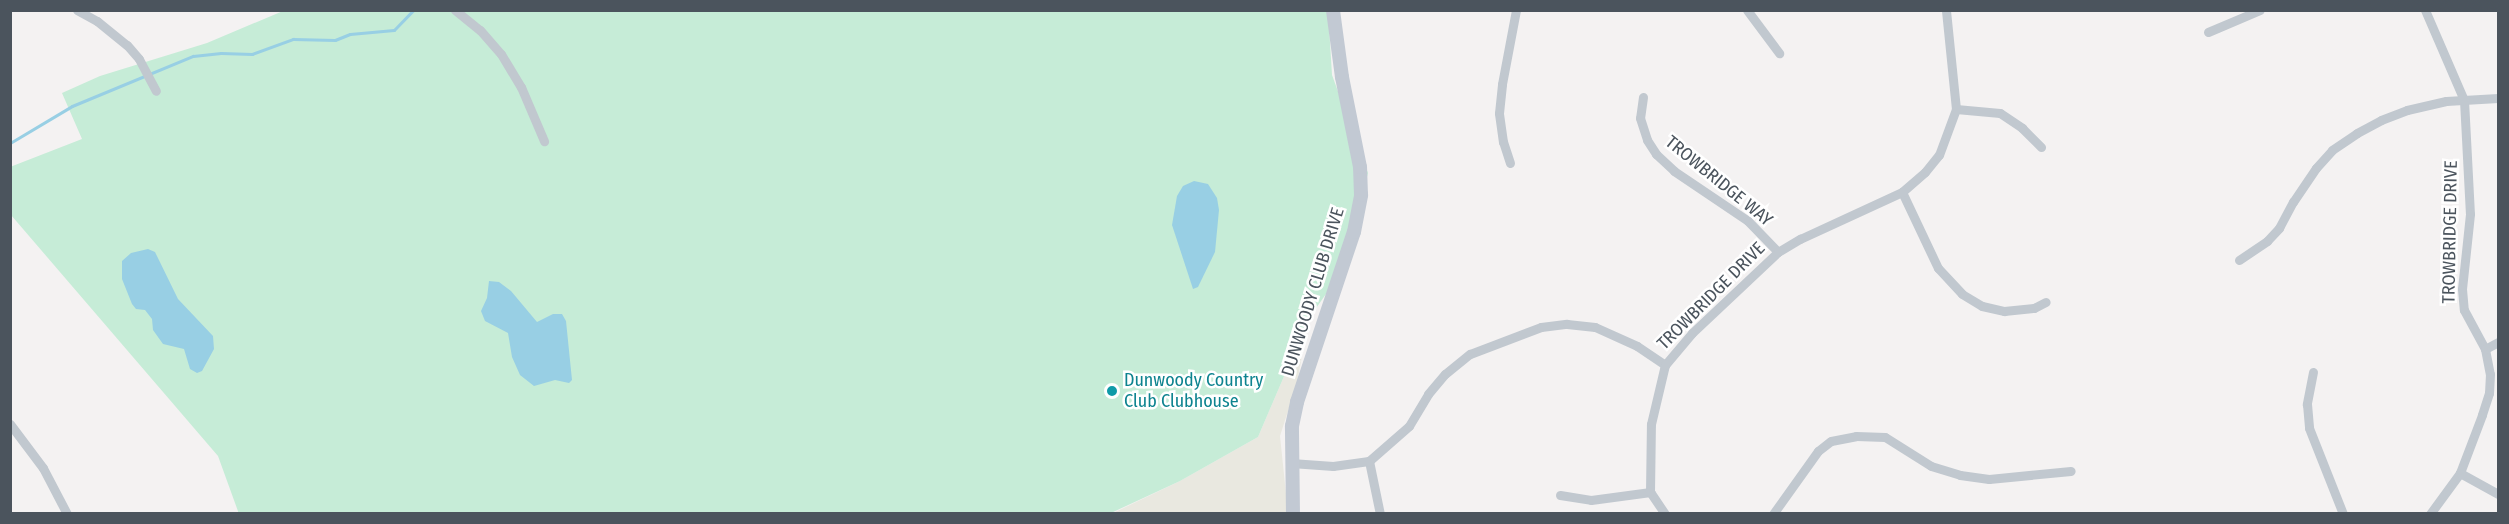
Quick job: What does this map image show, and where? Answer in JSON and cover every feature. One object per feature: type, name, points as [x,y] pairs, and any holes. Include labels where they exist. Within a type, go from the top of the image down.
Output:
[{"type":"street","points":[[77,10],[97,21],[128,45],[139,59],[156,91]]},
{"type":"street","points":[[455,10],[480,30],[501,54],[521,87],[544,141]]},
{"type":"street","name":"DUNWOODY CLUB DRIVE","points":[[1293,513],[1292,426],[1297,402],[1354,232],[1361,195],[1360,167],[1342,77],[1333,10]]},
{"type":"street","points":[[1510,163],[1503,142],[1499,113],[1516,10]]},
{"type":"street","points":[[1747,10],[1779,53]]},
{"type":"street","name":"TROWBRIDGE DRIVE","points":[[1650,492],[1651,424],[1665,365],[1692,333],[1778,252],[1800,238],[1902,192],[1925,172],[1939,155],[1956,109],[1946,10]]},
{"type":"street","points":[[2208,32],[2260,10]]},
{"type":"street","name":"TROWBRIDGE DRIVE","points":[[2425,10],[2464,100],[2470,214],[2462,289],[2468,320],[2485,349],[2490,374],[2489,393],[2460,473],[2430,513]]},
{"type":"street","name":"TROWBRIDGE WAY","points":[[1643,97],[1640,118],[1647,140],[1656,154],[1674,171],[1748,221],[1778,252]]},
{"type":"street","points":[[2239,260],[2267,241],[2279,228],[2293,202],[2332,150],[2381,120],[2408,110],[2464,100],[2499,98]]},
{"type":"street","points":[[1956,109],[2000,113],[2022,128],[2041,147]]},
{"type":"street","points":[[1902,192],[1938,268],[1962,294],[1982,306],[2004,311],[2034,308],[2046,302]]},
{"type":"street","points":[[1291,464],[1333,466],[1369,461],[1410,426],[1428,394],[1445,374],[1470,354],[1541,327],[1568,324],[1595,327],[1637,346],[1665,365]]},
{"type":"street","points":[[2485,349],[2499,342]]},
{"type":"street","points":[[2313,372],[2307,404],[2309,428],[2343,513]]},
{"type":"street","points":[[10,424],[43,468],[67,513]]},
{"type":"street","points":[[1773,513],[1818,451],[1831,441],[1856,436],[1885,436],[1931,466],[1960,475],[1989,479],[2071,471]]},
{"type":"street","points":[[1369,461],[1380,513]]},
{"type":"street","points":[[2460,473],[2499,494]]},
{"type":"street","points":[[1560,495],[1591,500],[1650,492],[1665,513]]},
{"type":"shaded area","points":[[1309,318],[1297,383],[1280,436],[1288,513],[1111,514],[1180,481],[1258,437]]},
{"type":"green space","points":[[1328,10],[1332,75],[1368,173],[1343,270],[1309,318],[1258,437],[1180,481],[1111,513],[239,514],[218,456],[11,215],[10,167],[82,139],[62,93],[100,76],[207,43],[283,11]]},
{"type":"water","points":[[1194,181],[1208,184],[1217,198],[1219,210],[1215,252],[1198,287],[1193,289],[1172,225],[1177,196],[1183,186]]},
{"type":"water","points":[[148,249],[155,252],[178,299],[213,336],[214,349],[202,371],[197,373],[190,369],[184,349],[163,344],[153,330],[152,319],[145,310],[136,309],[132,304],[122,279],[122,261],[131,253]]},
{"type":"water","points":[[489,281],[499,282],[511,291],[537,322],[553,314],[562,314],[566,321],[572,380],[569,383],[555,380],[534,386],[520,375],[512,357],[508,333],[485,321],[481,311],[487,298]]},
{"type":"waterway","points":[[10,143],[72,106],[193,56],[221,53],[252,54],[293,39],[335,40],[350,34],[394,30],[413,10]]},
{"type":"place","name":"Dunwoody Country Club Clubhouse","points":[[1112,391]]}]
